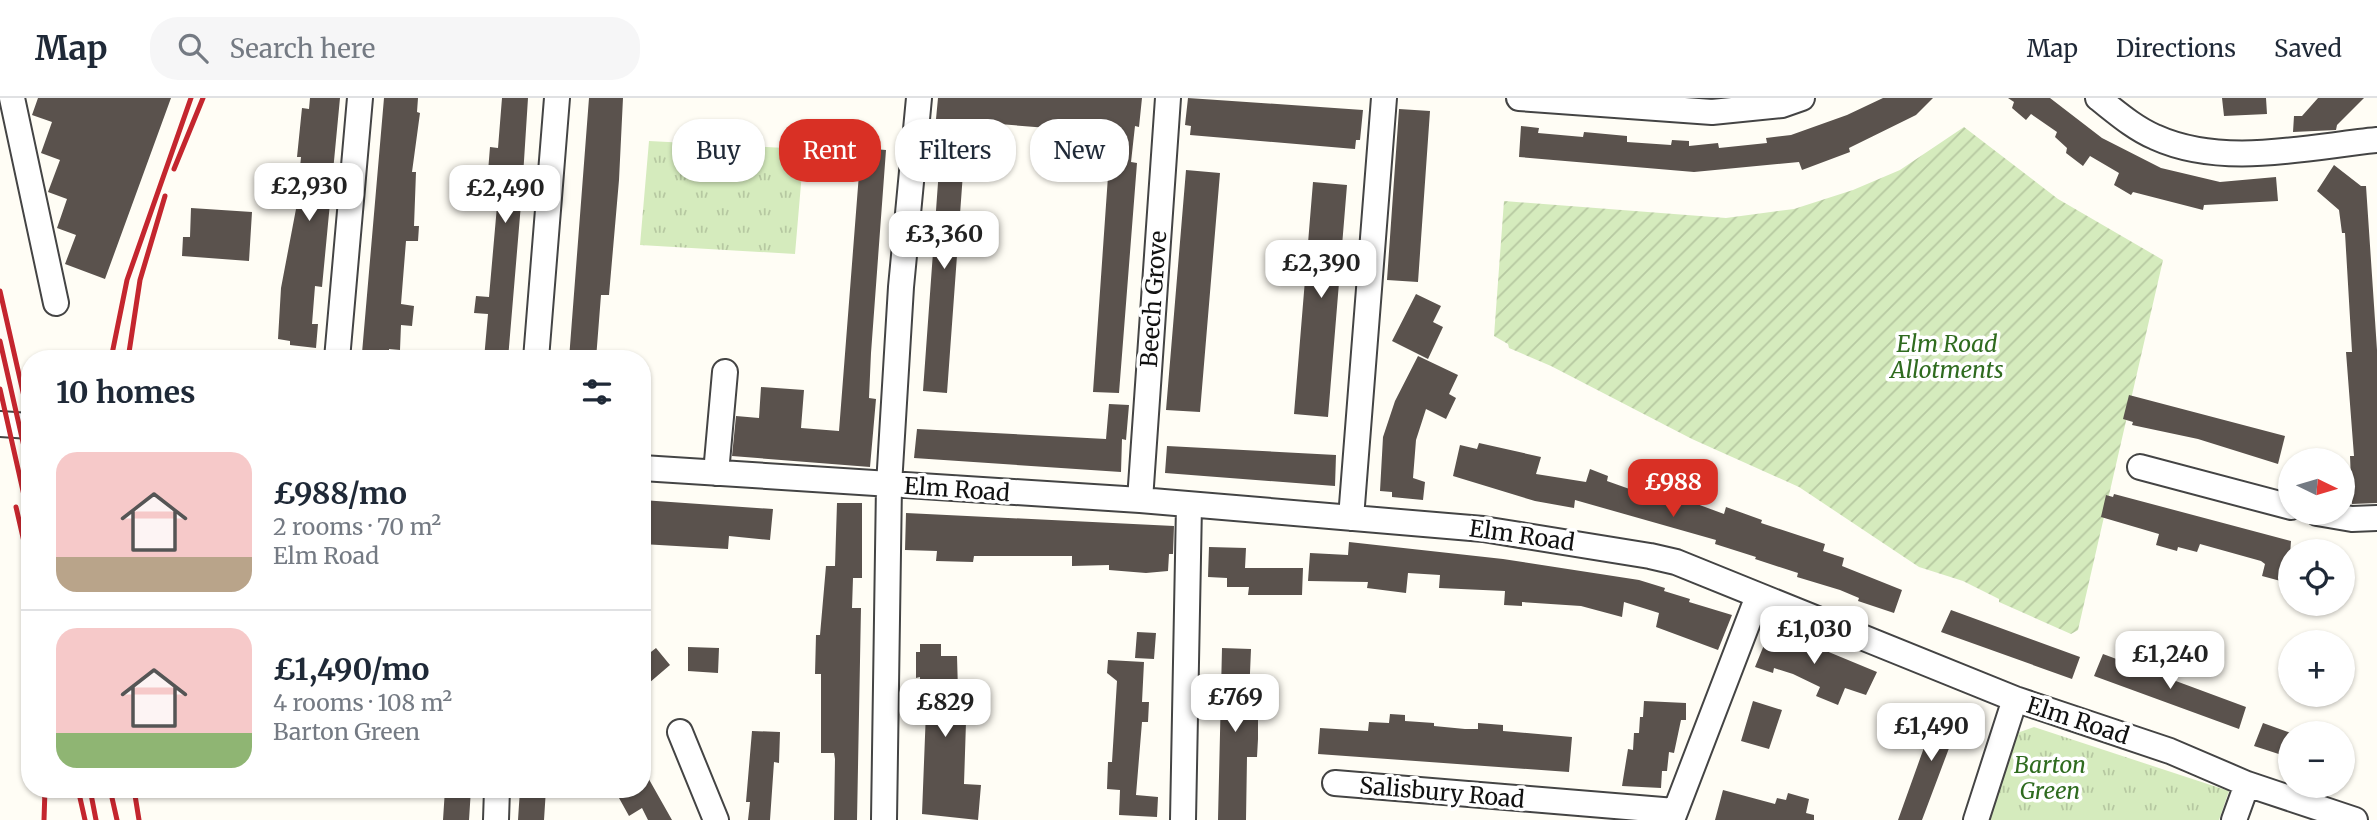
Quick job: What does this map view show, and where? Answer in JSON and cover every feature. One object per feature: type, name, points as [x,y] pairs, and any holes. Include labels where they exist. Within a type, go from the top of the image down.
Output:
[{"type":"street","points":[[12,98],[56,303]]},
{"type":"street","points":[[338,350],[360,98]]},
{"type":"street","points":[[537,350],[557,98]]},
{"type":"street","points":[[884,820],[889,485],[901,287],[919,98]]},
{"type":"street","name":"Beech Grove","points":[[1140,500],[1168,98]]},
{"type":"street","points":[[1351,518],[1384,98]]},
{"type":"street","points":[[1519,98],[1712,112],[1782,105],[1802,98]]},
{"type":"street","points":[[2098,98],[2155,137],[2180,146],[2219,153],[2377,140]]},
{"type":"street","points":[[716,473],[725,372]]},
{"type":"street","points":[[0,424],[21,425]]},
{"type":"street","points":[[2140,467],[2278,504]]},
{"type":"street","name":"Elm Road","points":[[651,469],[1140,500],[1483,528],[1650,556],[1676,562],[2015,699],[2169,751],[2247,784],[2355,820]]},
{"type":"street","points":[[1183,820],[1189,505]]},
{"type":"street","points":[[2356,519],[2377,518]]},
{"type":"street","points":[[1674,816],[1758,596]]},
{"type":"street","points":[[1976,820],[2015,699]]},
{"type":"street","points":[[680,732],[716,820]]},
{"type":"street","name":"Salisbury Road","points":[[1335,783],[1674,816]]},
{"type":"street","points":[[2234,820],[2247,784]]},
{"type":"street","points":[[496,820],[497,798]]},
{"type":"green space","name":"Elm Road Allotments","points":[[1964,127],[2058,199],[2163,260],[2078,630],[2071,634],[1999,602],[1999,599],[1963,581],[1919,567],[1799,487],[1692,439],[1551,366],[1509,348],[1508,344],[1494,336],[1504,201],[1726,218],[1794,209],[1853,190],[1900,170]]},
{"type":"green space","points":[[649,141],[672,142],[672,182],[765,182],[765,147],[779,148],[779,182],[801,182],[795,254],[640,245]]},
{"type":"green space","name":"Barton Green","points":[[2034,727],[2229,791],[2219,820],[1985,820],[2017,733]]},
{"type":"building","points":[[38,98],[171,98],[105,279],[65,264],[76,235],[57,228],[67,199],[48,192],[60,160],[41,153],[52,122],[32,115]]},
{"type":"building","points":[[310,98],[340,98],[322,287],[315,286],[312,324],[318,324],[316,348],[290,345],[290,341],[278,339],[281,288],[296,209],[302,108],[309,109]]},
{"type":"building","points":[[384,98],[418,98],[417,112],[420,113],[412,172],[416,172],[414,226],[419,226],[418,241],[406,241],[401,304],[414,306],[412,326],[401,325],[400,350],[362,350]]},
{"type":"building","points":[[502,98],[528,98],[509,350],[485,350],[488,314],[474,313],[476,296],[489,297],[497,206],[487,205],[487,184],[490,147],[498,148]]},
{"type":"building","points":[[589,98],[623,98],[609,295],[601,295],[597,350],[570,350]]},
{"type":"building","points":[[938,98],[1142,98],[1139,127],[1135,126],[1131,162],[1137,163],[1119,393],[1093,392],[1108,182],[1129,182],[1129,119],[1030,119],[1030,127],[1016,125],[1016,119],[936,119]]},
{"type":"building","points":[[1188,98],[1363,110],[1360,140],[1356,140],[1355,149],[1190,135],[1191,126],[1185,125]]},
{"type":"building","points":[[1883,98],[1933,98],[1916,115],[1849,148],[1850,152],[1802,170],[1799,162],[1694,172],[1519,157],[1521,126],[1539,128],[1538,133],[1583,137],[1584,132],[1627,136],[1627,142],[1671,145],[1672,140],[1689,141],[1689,146],[1718,143],[1719,148],[1767,143],[1766,138],[1791,135],[1847,115]]},
{"type":"building","points":[[2008,98],[2050,98],[2102,138],[2161,168],[2220,182],[2276,177],[2278,201],[2204,205],[2203,210],[2133,192],[2131,195],[2114,185],[2119,173],[2090,156],[2083,166],[2066,153],[2067,148],[2055,137],[2057,132],[2031,114],[2026,120],[2012,108],[2014,102]]},
{"type":"building","points":[[2222,98],[2266,98],[2267,114],[2224,116]]},
{"type":"building","points":[[2318,98],[2364,98],[2337,125],[2336,130],[2293,132],[2294,116],[2302,116]]},
{"type":"building","points":[[1399,109],[1430,111],[1418,282],[1387,280]]},
{"type":"building","points":[[881,150],[886,150],[871,353],[869,398],[876,399],[870,467],[732,456],[736,416],[759,418],[761,387],[804,390],[801,428],[839,431],[858,182],[881,182]]},
{"type":"building","points":[[2334,165],[2361,186],[2366,186],[2377,350],[2377,503],[2356,504],[2356,448],[2353,448],[2346,352],[2352,352],[2345,233],[2342,233],[2339,210],[2317,191]]},
{"type":"building","points":[[1186,170],[1220,173],[1200,412],[1166,410]]},
{"type":"building","points":[[938,182],[962,182],[947,393],[923,391]]},
{"type":"building","points":[[1313,182],[1347,185],[1328,417],[1294,414]]},
{"type":"building","points":[[191,208],[252,212],[249,261],[182,256],[183,237],[190,237]]},
{"type":"building","points":[[1416,294],[1441,306],[1433,322],[1443,327],[1428,359],[1392,341]]},
{"type":"building","points":[[1418,356],[1458,375],[1449,394],[1456,398],[1446,419],[1426,409],[1416,440],[1413,478],[1425,482],[1423,500],[1392,497],[1392,492],[1380,491],[1383,437],[1395,401]]},
{"type":"building","points":[[2129,395],[2285,436],[2282,448],[2278,448],[2278,464],[2198,439],[2132,425],[2133,422],[2123,419]]},
{"type":"building","points":[[1109,404],[1129,405],[1126,440],[1122,439],[1121,472],[914,458],[917,429],[1106,439]]},
{"type":"building","points":[[1479,443],[1541,457],[1536,474],[1586,482],[1590,469],[1608,476],[1607,481],[1652,497],[1658,480],[1672,485],[1670,494],[1724,514],[1726,507],[1762,520],[1761,523],[1825,544],[1823,551],[1844,558],[1842,566],[1902,590],[1894,613],[1858,601],[1859,598],[1840,590],[1797,577],[1798,573],[1715,544],[1716,540],[1575,500],[1574,508],[1535,501],[1453,476],[1460,445],[1477,449]]},
{"type":"building","points":[[1167,446],[1336,455],[1335,486],[1165,473]]},
{"type":"building","points":[[2114,494],[2283,539],[2278,539],[2278,580],[2262,576],[2265,564],[2261,561],[2200,544],[2197,552],[2178,547],[2177,551],[2156,545],[2159,534],[2101,517],[2106,495],[2113,497]]},
{"type":"building","points":[[651,501],[773,509],[770,540],[729,536],[728,549],[651,545]]},
{"type":"building","points":[[837,503],[862,503],[862,578],[853,578],[852,608],[861,608],[857,820],[834,820],[835,759],[834,753],[821,753],[821,674],[815,674],[816,635],[820,635],[826,566],[835,566]]},
{"type":"building","points":[[906,513],[1174,526],[1173,554],[1169,554],[1168,571],[1146,573],[1109,570],[1109,565],[1072,566],[1072,556],[974,556],[973,562],[936,561],[937,551],[905,550]]},
{"type":"building","points":[[1349,542],[1503,559],[1639,580],[1690,599],[1689,602],[1732,615],[1718,650],[1656,627],[1659,613],[1624,602],[1622,617],[1581,606],[1522,602],[1522,606],[1504,605],[1505,591],[1439,588],[1440,575],[1408,573],[1406,593],[1367,588],[1368,582],[1308,581],[1310,553],[1348,555]]},
{"type":"building","points":[[1209,547],[1246,548],[1245,568],[1303,568],[1302,595],[1248,595],[1249,587],[1227,587],[1227,578],[1208,577]]},
{"type":"building","points":[[1951,610],[2080,657],[2072,679],[1941,632]]},
{"type":"building","points":[[1771,628],[1877,672],[1866,695],[1845,688],[1838,705],[1816,696],[1820,687],[1793,674],[1774,668],[1773,673],[1755,667]]},
{"type":"building","points":[[1137,632],[1156,633],[1154,659],[1135,658]]},
{"type":"building","points":[[920,644],[941,644],[941,656],[957,656],[958,691],[967,691],[964,784],[981,785],[978,820],[922,814],[927,685],[920,685],[920,677],[916,678],[916,652],[920,652]]},
{"type":"building","points":[[688,647],[719,648],[718,673],[688,671]]},
{"type":"building","points":[[656,648],[670,665],[651,681],[651,652]]},
{"type":"building","points":[[1222,648],[1251,649],[1248,720],[1258,720],[1258,739],[1257,757],[1247,757],[1246,820],[1218,820]]},
{"type":"building","points":[[2103,654],[2246,707],[2239,729],[2094,676]]},
{"type":"building","points":[[1108,660],[1144,662],[1142,702],[1149,702],[1148,722],[1142,722],[1136,795],[1158,797],[1157,817],[1119,815],[1120,790],[1107,789],[1108,762],[1112,762],[1117,681],[1107,673]]},
{"type":"building","points":[[1644,701],[1686,703],[1686,720],[1681,720],[1674,753],[1669,752],[1667,771],[1662,771],[1661,788],[1622,786],[1628,749],[1633,750],[1634,733],[1639,733]]},
{"type":"building","points":[[1753,701],[1782,710],[1769,749],[1741,741]]},
{"type":"building","points":[[1940,703],[1963,711],[1922,820],[1898,820]]},
{"type":"building","points":[[1390,714],[1405,715],[1405,721],[1434,723],[1434,726],[1478,729],[1478,723],[1503,725],[1503,731],[1572,737],[1569,772],[1318,754],[1320,728],[1368,731],[1369,722],[1389,723]]},
{"type":"building","points":[[2263,723],[2278,728],[2278,754],[2254,746]]},
{"type":"building","points":[[752,731],[780,732],[779,763],[774,762],[770,820],[748,820],[750,802],[746,802]]},
{"type":"building","points":[[651,783],[672,820],[648,820],[642,808],[629,816],[619,798],[651,798]]},
{"type":"building","points":[[1723,790],[1775,804],[1777,798],[1786,800],[1788,793],[1809,799],[1806,813],[1814,815],[1814,820],[1715,820]]},
{"type":"building","points":[[444,798],[470,798],[469,820],[443,820]]},
{"type":"building","points":[[519,798],[545,798],[544,820],[518,820]]},
{"type":"railway","points":[[113,350],[127,280],[191,98]]},
{"type":"railway","points":[[174,169],[203,98]]},
{"type":"railway","points":[[129,350],[140,280],[165,196]]},
{"type":"railway","points":[[0,291],[21,383]]},
{"type":"railway","points":[[0,341],[21,433]]},
{"type":"railway","points":[[0,389],[21,482]]},
{"type":"railway","points":[[16,507],[21,529]]},
{"type":"railway","points":[[44,820],[45,798]]},
{"type":"railway","points":[[80,798],[85,820]]},
{"type":"railway","points":[[92,798],[96,820]]},
{"type":"railway","points":[[112,798],[117,820]]},
{"type":"railway","points":[[135,798],[139,820]]}]
